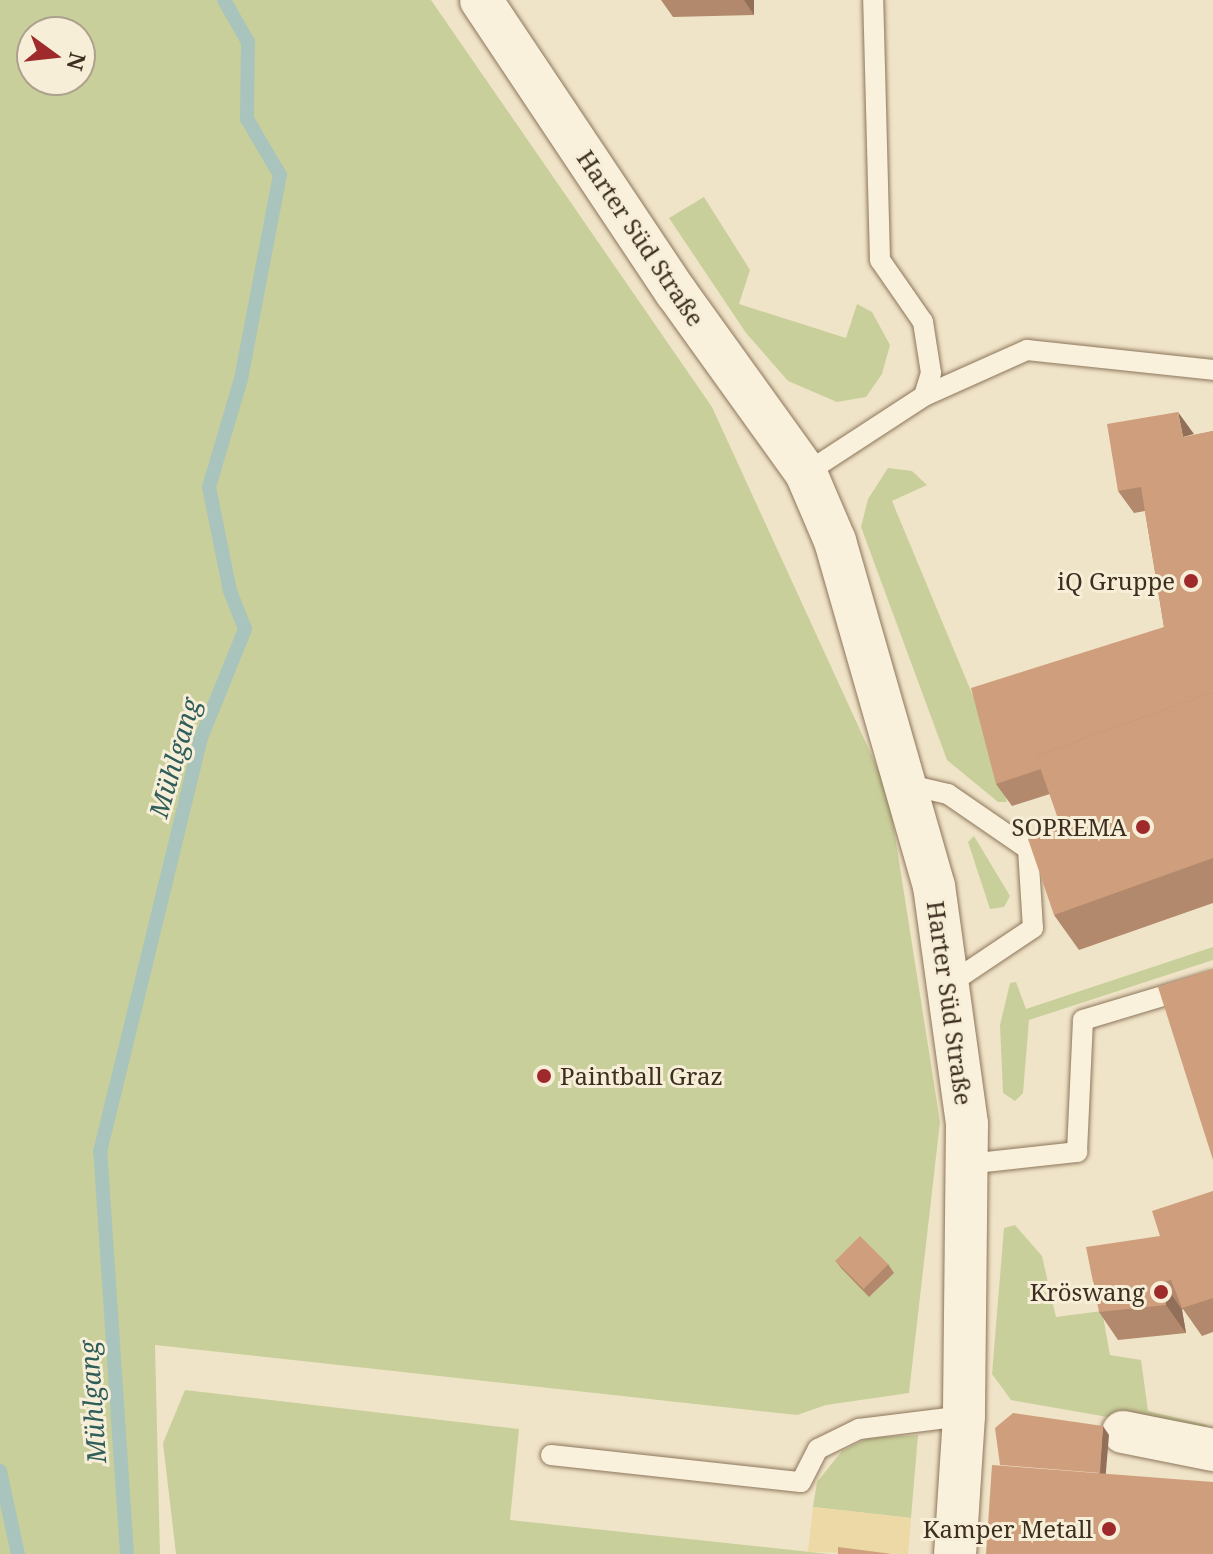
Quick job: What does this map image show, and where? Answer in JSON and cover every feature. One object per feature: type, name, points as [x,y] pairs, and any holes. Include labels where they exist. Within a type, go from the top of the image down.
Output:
[{"type":"street","name":"Harter Süd Straße","points":[[481,0],[676,292],[806,473],[835,541],[934,886],[967,1124],[964,1416],[955,1554]]},
{"type":"street","points":[[1123,1432],[1213,1450]]},
{"type":"lane","points":[[873,0],[880,260],[923,322],[931,373],[924,396]]},
{"type":"lane","points":[[806,473],[924,396],[1027,350],[1213,370]]},
{"type":"lane","points":[[905,784],[948,794],[1028,849],[1033,928],[948,985]]},
{"type":"lane","points":[[967,1164],[1077,1152],[1083,1020],[1213,981]]},
{"type":"lane","points":[[551,1455],[801,1482],[818,1449],[859,1429],[964,1416]]},
{"type":"green space","points":[[0,0],[431,0],[712,407],[888,791],[940,1122],[909,1393],[826,1405],[797,1415],[155,1345],[160,1554],[0,1554]]},
{"type":"green space","points":[[704,197],[750,270],[739,304],[846,338],[857,304],[872,312],[890,345],[882,374],[866,397],[837,402],[788,381],[746,333],[669,218]]},
{"type":"green space","points":[[888,468],[912,471],[927,485],[892,501],[981,715],[1007,802],[998,802],[947,760],[861,527],[868,499]]},
{"type":"green space","points":[[974,836],[1010,896],[1004,907],[990,909],[968,842]]},
{"type":"green space","points":[[1213,947],[1213,960],[1029,1020],[1023,1093],[1015,1101],[1003,1093],[1000,1025],[1010,983],[1016,982],[1026,1009]]},
{"type":"green space","points":[[1015,1225],[1042,1256],[1056,1317],[1102,1311],[1110,1355],[1141,1360],[1148,1411],[1207,1425],[1205,1434],[1011,1400],[992,1374],[1004,1228]]},
{"type":"green space","points":[[185,1390],[519,1429],[510,1520],[829,1554],[176,1554],[163,1443]]},
{"type":"green space","points":[[918,1435],[911,1518],[813,1507],[817,1482],[842,1451],[868,1438]]},
{"type":"sand","points":[[813,1507],[911,1518],[908,1554],[808,1552]]},
{"type":"building","name":"iQ Gruppe","points":[[1178,412],[1183,437],[1213,431],[1213,692],[1036,756],[1041,769],[996,784],[971,688],[1164,627],[1141,487],[1118,491],[1107,424]]},
{"type":"building","name":"SOPREMA","points":[[1213,692],[1213,858],[1054,915],[1028,839],[1061,827],[1036,756]]},
{"type":"building","points":[[1213,969],[1213,1160],[1158,987]]},
{"type":"building","points":[[1213,1191],[1213,1298],[1182,1308],[1171,1280],[1163,1282],[1166,1305],[1099,1312],[1086,1247],[1160,1236],[1152,1211]]},
{"type":"building","points":[[860,1236],[888,1264],[864,1289],[835,1261]]},
{"type":"building","points":[[1013,1413],[1103,1426],[1100,1473],[1000,1465],[995,1428]]},
{"type":"building","name":"Kamper Metall","points":[[992,1465],[1213,1482],[1213,1554],[986,1554]]},
{"type":"building","points":[[838,1547],[892,1554],[838,1554]]},
{"type":"waterway","name":"Mühlgang","points":[[127,1554],[100,1152],[201,738],[245,629],[230,591],[209,487],[241,379],[280,175],[247,119],[248,42],[224,0]]},
{"type":"waterway","points":[[0,1471],[18,1554]]},
{"type":"place","name":"iQ Gruppe","points":[[1191,581]]},
{"type":"place","name":"SOPREMA","points":[[1143,827]]},
{"type":"place","name":"Paintball Graz","points":[[544,1076]]},
{"type":"place","name":"Kröswang","points":[[1161,1292]]},
{"type":"place","name":"Kamper Metall","points":[[1109,1529]]}]
